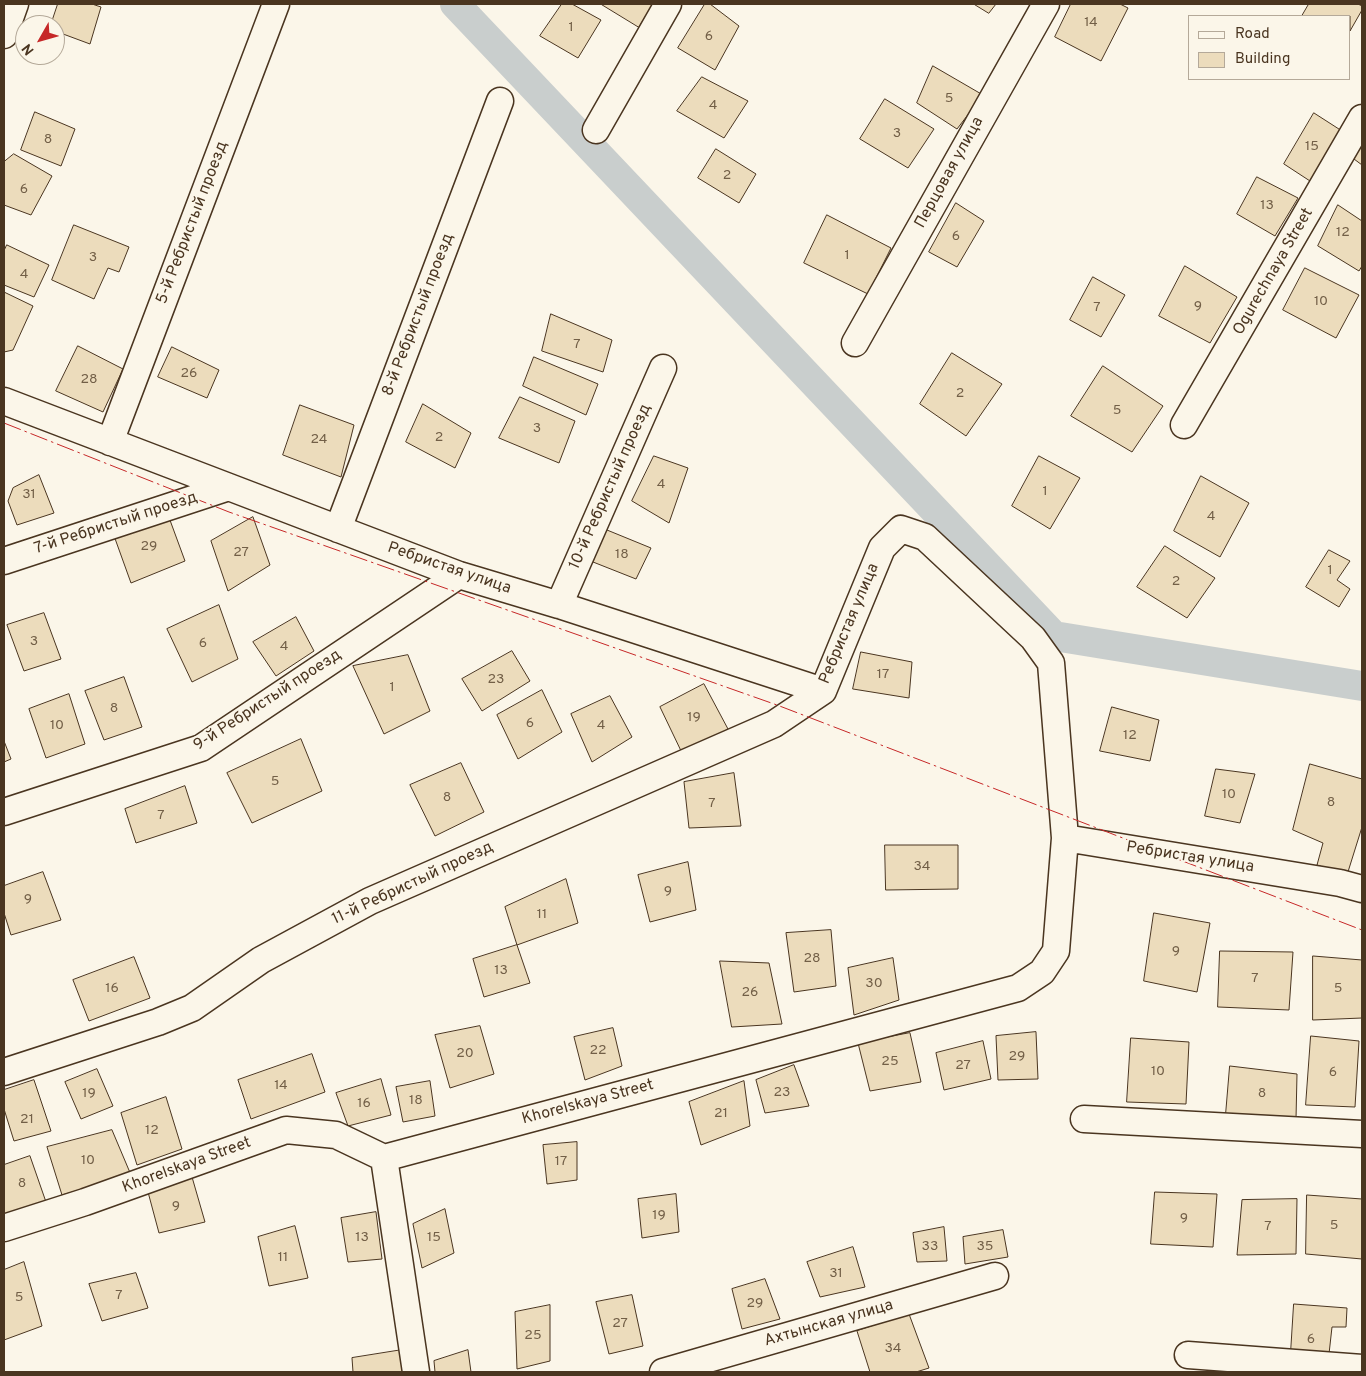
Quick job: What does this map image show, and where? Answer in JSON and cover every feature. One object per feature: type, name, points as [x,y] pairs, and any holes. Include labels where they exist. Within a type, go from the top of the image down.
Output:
[{"type":"street","points":[[4,35],[15,4]]},
{"type":"street","name":"5-й Ребристый проезд","points":[[110,442],[276,4]]},
{"type":"street","points":[[596,130],[668,4]]},
{"type":"street","name":"Перцовая улица","points":[[855,343],[1046,4]]},
{"type":"street","name":"8-й Ребристый проезд","points":[[338,529],[500,101]]},
{"type":"street","name":"Ogurechnaya Street","points":[[1184,426],[1362,118]]},
{"type":"street","name":"10-й Ребристый проезд","points":[[559,605],[662,368]]},
{"type":"street","name":"Ребристая улица","points":[[4,401],[459,575],[559,605],[823,691],[882,548],[902,529],[925,537],[1033,638],[1051,663],[1065,838],[1362,889]]},
{"type":"street","name":"7-й Ребристый проезд","points":[[4,561],[229,487]]},
{"type":"street","name":"9-й Ребристый проезд","points":[[4,812],[202,748],[459,575]]},
{"type":"street","name":"11-й Ребристый проезд","points":[[4,1072],[158,1022],[192,1008],[260,960],[370,901],[774,724],[823,691]]},
{"type":"street","name":"Khorelskaya Street","points":[[4,1228],[85,1202],[286,1130],[336,1135],[384,1158],[1018,988],[1042,972],[1056,951],[1065,838]]},
{"type":"street","points":[[1084,1119],[1362,1134]]},
{"type":"street","points":[[384,1158],[416,1372]]},
{"type":"street","name":"Ахтынская улица","points":[[663,1372],[995,1276]]},
{"type":"street","points":[[1188,1355],[1362,1368]]},
{"type":"building","points":[[58,4],[92,4],[101,7],[90,44],[65,35],[65,15],[54,15]]},
{"type":"building","points":[[562,4],[572,4],[601,20],[578,58],[540,36]]},
{"type":"building","points":[[601,4],[653,4],[639,27]]},
{"type":"building","points":[[705,4],[710,4],[739,26],[715,70],[678,48]]},
{"type":"building","points":[[974,4],[996,4],[989,13]]},
{"type":"building","points":[[1071,4],[1120,4],[1128,8],[1101,61],[1055,37]]},
{"type":"building","points":[[1309,4],[1358,4],[1362,6],[1362,10],[1351,29],[1351,15],[1303,15]]},
{"type":"building","points":[[933,66],[983,95],[957,129],[917,103]]},
{"type":"building","points":[[702,77],[748,101],[724,138],[677,111]]},
{"type":"building","points":[[885,99],[934,129],[908,168],[860,139]]},
{"type":"building","points":[[35,112],[75,129],[61,166],[21,150]]},
{"type":"building","points":[[1314,113],[1342,131],[1310,181],[1284,164]]},
{"type":"building","points":[[1362,145],[1362,165],[1354,159]]},
{"type":"building","points":[[716,149],[756,174],[739,203],[698,178]]},
{"type":"building","points":[[14,154],[52,176],[31,215],[4,205],[4,162]]},
{"type":"building","points":[[1257,177],[1298,198],[1275,236],[1237,214]]},
{"type":"building","points":[[956,203],[984,221],[957,267],[929,252]]},
{"type":"building","points":[[1338,205],[1362,221],[1362,266],[1359,271],[1318,246]]},
{"type":"building","points":[[827,215],[891,248],[868,294],[804,263]]},
{"type":"building","points":[[74,225],[129,247],[119,272],[108,268],[94,299],[52,280]]},
{"type":"building","points":[[7,245],[49,265],[34,297],[4,285],[4,251]]},
{"type":"building","points":[[1185,266],[1237,297],[1210,343],[1159,316]]},
{"type":"building","points":[[1305,268],[1359,295],[1336,338],[1283,310]]},
{"type":"building","points":[[1093,277],[1125,295],[1101,337],[1070,320]]},
{"type":"building","points":[[4,292],[33,306],[13,350],[4,352]]},
{"type":"building","points":[[551,314],[612,340],[603,372],[542,351]]},
{"type":"building","points":[[78,346],[123,369],[103,412],[56,391]]},
{"type":"building","points":[[172,347],[219,370],[207,398],[158,377]]},
{"type":"building","points":[[952,353],[1002,384],[966,436],[920,404]]},
{"type":"building","points":[[534,357],[598,384],[586,415],[523,386]]},
{"type":"building","points":[[1103,366],[1163,406],[1132,452],[1071,416]]},
{"type":"building","points":[[520,397],[575,421],[559,463],[499,438]]},
{"type":"building","points":[[423,404],[471,433],[455,468],[406,442]]},
{"type":"building","points":[[300,405],[354,425],[341,477],[283,455]]},
{"type":"building","points":[[654,456],[688,468],[669,523],[632,501]]},
{"type":"building","points":[[1039,456],[1080,478],[1050,529],[1012,506]]},
{"type":"building","points":[[39,475],[54,513],[17,525],[8,501],[13,488]]},
{"type":"building","points":[[1201,476],[1249,503],[1220,557],[1174,531]]},
{"type":"building","points":[[167,512],[185,561],[131,583],[113,533]]},
{"type":"building","points":[[253,517],[270,565],[228,591],[211,541]]},
{"type":"building","points":[[607,530],[651,548],[636,579],[593,562]]},
{"type":"building","points":[[1165,546],[1215,578],[1187,618],[1137,587]]},
{"type":"building","points":[[1329,550],[1350,561],[1337,580],[1350,589],[1339,607],[1306,587]]},
{"type":"building","points":[[219,605],[238,659],[192,682],[167,629]]},
{"type":"building","points":[[44,613],[61,659],[24,671],[7,625]]},
{"type":"building","points":[[296,617],[314,651],[276,676],[253,642]]},
{"type":"building","points":[[512,651],[530,681],[482,711],[462,679]]},
{"type":"building","points":[[861,652],[912,662],[909,698],[853,689]]},
{"type":"building","points":[[408,655],[430,711],[384,734],[353,666]]},
{"type":"building","points":[[124,677],[142,727],[104,740],[85,691]]},
{"type":"building","points":[[704,684],[728,729],[683,755],[660,707]]},
{"type":"building","points":[[542,690],[562,732],[518,759],[497,715]]},
{"type":"building","points":[[69,694],[85,744],[46,758],[29,709]]},
{"type":"building","points":[[610,696],[632,737],[592,762],[571,714]]},
{"type":"building","points":[[1112,707],[1159,720],[1150,761],[1100,751]]},
{"type":"building","points":[[301,739],[322,791],[252,823],[227,773]]},
{"type":"building","points":[[4,741],[11,759],[4,762]]},
{"type":"building","points":[[461,763],[484,812],[435,836],[410,785]]},
{"type":"building","points":[[1310,764],[1362,779],[1362,827],[1347,875],[1317,865],[1323,843],[1293,830]]},
{"type":"building","points":[[1216,769],[1255,774],[1240,823],[1205,816]]},
{"type":"building","points":[[734,773],[741,826],[689,828],[684,782]]},
{"type":"building","points":[[185,786],[197,823],[136,843],[125,809]]},
{"type":"building","points":[[885,845],[958,845],[958,889],[886,890]]},
{"type":"building","points":[[688,862],[696,910],[650,922],[638,875]]},
{"type":"building","points":[[43,872],[61,920],[11,935],[4,913],[4,886]]},
{"type":"building","points":[[566,879],[578,923],[517,945],[505,907]]},
{"type":"building","points":[[1154,913],[1210,923],[1197,992],[1144,981]]},
{"type":"building","points":[[831,930],[836,986],[794,992],[786,933]]},
{"type":"building","points":[[517,945],[530,983],[484,997],[473,959]]},
{"type":"building","points":[[1220,951],[1293,952],[1289,1010],[1218,1007]]},
{"type":"building","points":[[1313,956],[1362,960],[1362,1018],[1313,1020]]},
{"type":"building","points":[[134,957],[150,998],[89,1021],[73,980]]},
{"type":"building","points":[[893,958],[899,1000],[854,1015],[848,968]]},
{"type":"building","points":[[720,961],[769,963],[782,1024],[732,1027]]},
{"type":"building","points":[[480,1026],[494,1074],[450,1088],[435,1035]]},
{"type":"building","points":[[613,1028],[622,1066],[585,1080],[574,1037]]},
{"type":"building","points":[[1036,1032],[1038,1079],[998,1080],[996,1036]]},
{"type":"building","points":[[910,1033],[921,1082],[870,1091],[858,1043]]},
{"type":"building","points":[[1311,1036],[1359,1041],[1355,1107],[1306,1105]]},
{"type":"building","points":[[1131,1038],[1189,1042],[1186,1104],[1127,1102]]},
{"type":"building","points":[[983,1041],[991,1079],[944,1090],[936,1053]]},
{"type":"building","points":[[312,1054],[325,1092],[251,1119],[238,1080]]},
{"type":"building","points":[[794,1065],[809,1106],[765,1113],[756,1080]]},
{"type":"building","points":[[1230,1066],[1297,1074],[1296,1119],[1226,1114]]},
{"type":"building","points":[[97,1069],[113,1106],[81,1119],[65,1082]]},
{"type":"building","points":[[381,1079],[391,1115],[348,1126],[336,1093]]},
{"type":"building","points":[[34,1080],[51,1131],[14,1141],[4,1109],[4,1090]]},
{"type":"building","points":[[430,1081],[435,1116],[403,1122],[396,1087]]},
{"type":"building","points":[[744,1081],[750,1126],[701,1145],[689,1102]]},
{"type":"building","points":[[166,1097],[182,1149],[137,1165],[121,1113]]},
{"type":"building","points":[[112,1130],[131,1175],[62,1195],[47,1147]]},
{"type":"building","points":[[577,1142],[577,1180],[547,1184],[543,1145]]},
{"type":"building","points":[[30,1156],[46,1202],[4,1216],[4,1165]]},
{"type":"building","points":[[192,1177],[205,1222],[159,1233],[148,1192]]},
{"type":"building","points":[[1155,1192],[1217,1194],[1213,1247],[1151,1244]]},
{"type":"building","points":[[676,1194],[679,1232],[642,1238],[638,1199]]},
{"type":"building","points":[[1307,1195],[1362,1199],[1362,1259],[1306,1254]]},
{"type":"building","points":[[1297,1199],[1296,1254],[1237,1255],[1242,1200]]},
{"type":"building","points":[[445,1209],[454,1253],[422,1268],[413,1224]]},
{"type":"building","points":[[376,1212],[382,1259],[348,1262],[341,1218]]},
{"type":"building","points":[[295,1226],[308,1278],[269,1286],[258,1237]]},
{"type":"building","points":[[944,1227],[947,1261],[917,1262],[913,1233]]},
{"type":"building","points":[[1003,1230],[1008,1257],[965,1264],[963,1237]]},
{"type":"building","points":[[853,1247],[865,1287],[820,1297],[807,1262]]},
{"type":"building","points":[[24,1262],[42,1326],[4,1340],[4,1270]]},
{"type":"building","points":[[136,1273],[148,1308],[102,1321],[89,1284]]},
{"type":"building","points":[[765,1279],[780,1319],[742,1329],[732,1289]]},
{"type":"building","points":[[632,1295],[643,1346],[609,1354],[596,1302]]},
{"type":"building","points":[[1294,1304],[1347,1308],[1346,1327],[1332,1327],[1329,1354],[1291,1352]]},
{"type":"building","points":[[550,1305],[550,1361],[517,1369],[515,1312]]},
{"type":"building","points":[[909,1314],[929,1368],[916,1372],[870,1372],[857,1331]]},
{"type":"building","points":[[402,1350],[405,1372],[353,1372],[352,1358]]},
{"type":"building","points":[[468,1350],[471,1372],[435,1372],[434,1361]]},
{"type":"waterway","points":[[455,4],[1054,636],[1362,686]]},
{"type":"power","points":[[4,423],[229,512],[777,705],[1362,930]]}]
